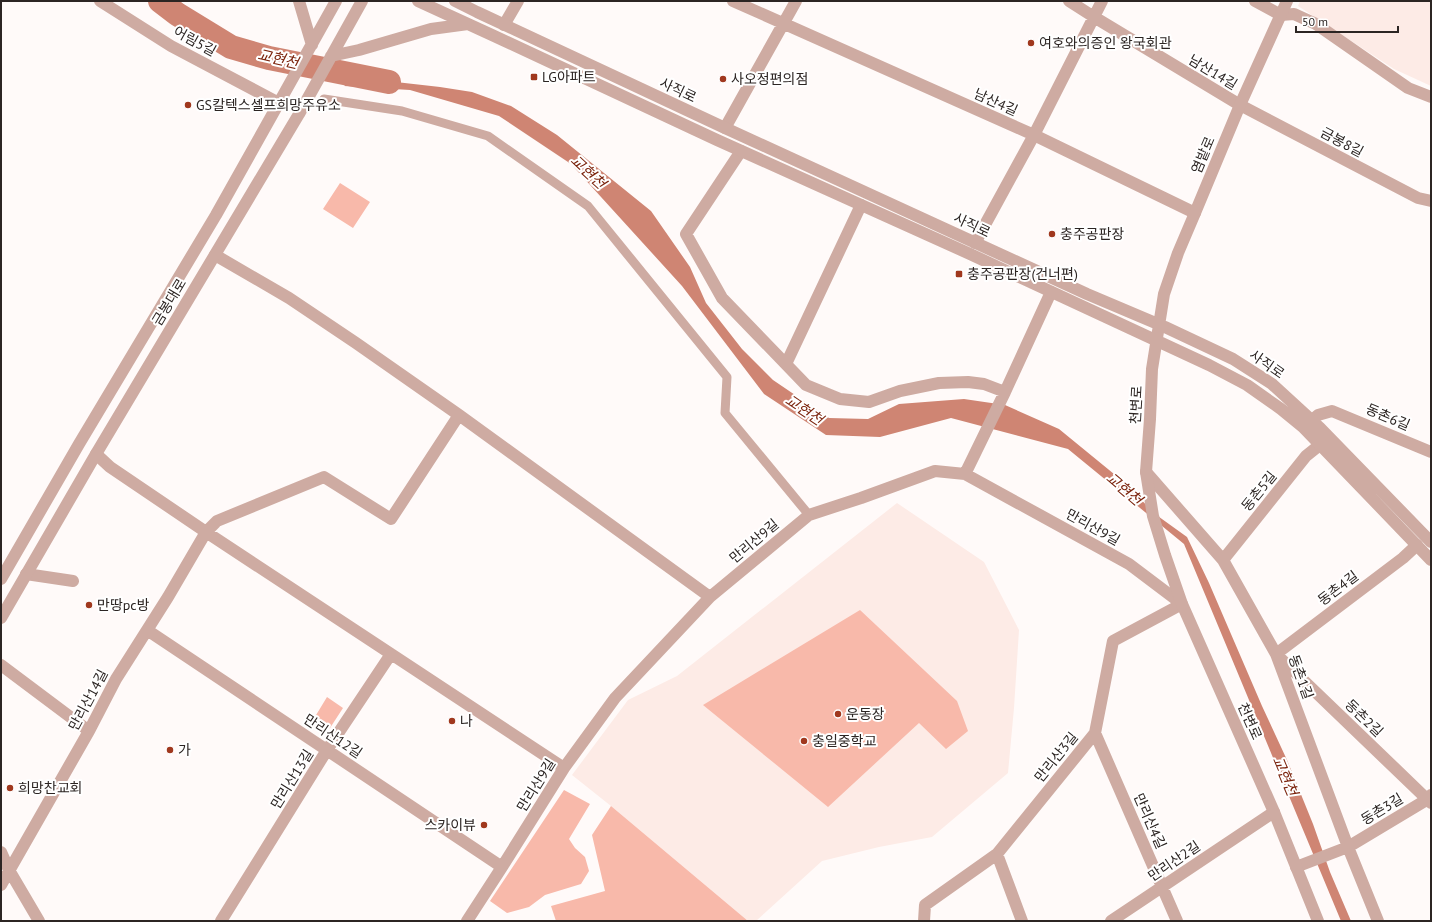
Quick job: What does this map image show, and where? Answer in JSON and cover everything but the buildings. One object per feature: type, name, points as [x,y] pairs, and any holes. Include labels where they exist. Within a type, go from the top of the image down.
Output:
[{"type":"street","name":"어림5길","points":[[100,1],[171,46],[279,103]]},
{"type":"street","points":[[299,1],[312,45]]},
{"type":"street","name":"금봉대로","points":[[1,579],[78,444],[216,215],[336,1]]},
{"type":"street","name":"금봉대로","points":[[1,618],[96,454],[299,114],[362,1]]},
{"type":"street","name":"사직로","points":[[418,1],[717,140],[970,254],[1157,341],[1247,385],[1286,414],[1320,444],[1431,560]]},
{"type":"street","name":"사직로","points":[[455,1],[724,128],[1109,303],[1159,324],[1233,359],[1272,384],[1312,420],[1431,542]]},
{"type":"street","points":[[469,1],[476,12]]},
{"type":"street","points":[[504,25],[518,1]]},
{"type":"street","name":"남산4길","points":[[733,1],[1034,135],[1195,213]]},
{"type":"street","points":[[717,140],[796,1]]},
{"type":"street","name":"남산14길","points":[[1069,1],[1240,105]]},
{"type":"street","points":[[976,243],[1034,135],[1102,1]]},
{"type":"street","points":[[1255,1],[1280,15],[1294,14],[1316,24],[1408,88],[1431,97]]},
{"type":"street","name":"염밭로","points":[[1159,324],[1164,294],[1178,253],[1240,105],[1287,1]]},
{"type":"street","points":[[331,56],[432,29],[468,24]]},
{"type":"street","points":[[324,99],[402,111],[488,136],[588,206],[727,377],[725,413],[809,515]]},
{"type":"street","name":"금봉8길","points":[[1240,105],[1418,198],[1431,201]]},
{"type":"street","points":[[741,151],[686,234],[722,298],[806,385],[840,399],[869,402],[900,391],[939,383],[968,382],[984,384],[1005,392]]},
{"type":"street","points":[[786,364],[861,205]]},
{"type":"street","points":[[215,255],[289,298],[459,414],[710,597]]},
{"type":"street","points":[[965,474],[1051,292]]},
{"type":"street","name":"천변로","points":[[1159,324],[1152,369],[1146,472],[1153,516],[1182,604],[1274,812],[1318,921]]},
{"type":"street","name":"동촌6길","points":[[1312,420],[1318,415],[1332,411],[1431,452]]},
{"type":"street","name":"만리산14길","points":[[1,885],[89,731],[116,679],[168,597],[206,532],[216,521],[324,477],[391,519],[459,414]]},
{"type":"street","name":"동촌5길","points":[[1223,560],[1306,456],[1320,444]]},
{"type":"street","points":[[96,454],[110,467],[206,532],[564,768]]},
{"type":"street","name":"만리산9길","points":[[467,921],[564,768],[615,698],[710,597],[809,515],[935,471],[965,474],[1130,564],[1182,604]]},
{"type":"street","name":"동촌1길","points":[[1146,472],[1223,560],[1276,654],[1345,848],[1378,921]]},
{"type":"street","name":"동촌4길","points":[[1276,654],[1403,558],[1417,545]]},
{"type":"street","points":[[26,574],[73,582]]},
{"type":"street","name":"만리산3길","points":[[924,921],[925,905],[997,854],[1095,733],[1113,641],[1182,604]]},
{"type":"street","name":"만리산12길","points":[[147,630],[502,867]]},
{"type":"street","name":"만리산13길","points":[[221,921],[327,750],[391,654]]},
{"type":"street","name":"동촌2길","points":[[1276,654],[1430,799]]},
{"type":"street","points":[[1,665],[89,731]]},
{"type":"street","name":"만리산4길","points":[[1095,733],[1177,921]]},
{"type":"street","name":"동촌3길","points":[[1296,867],[1345,848],[1430,799]]},
{"type":"street","name":"만리산2길","points":[[1111,921],[1274,812]]},
{"type":"street","points":[[1,852],[9,870],[39,921]]},
{"type":"street","points":[[997,854],[1022,921]]},
{"type":"shaded area","points":[[1300,1],[1431,1],[1431,86],[1394,69],[1298,6]]},
{"type":"shaded area","points":[[340,183],[370,202],[353,228],[323,209]]},
{"type":"shaded area","name":"충일중학교","points":[[897,503],[984,562],[1019,630],[1008,773],[932,837],[879,847],[822,861],[756,921],[748,921],[572,775],[628,700],[677,676]]},
{"type":"shaded area","name":"운동장","points":[[860,610],[957,701],[968,731],[946,749],[919,723],[828,807],[703,705]]},
{"type":"shaded area","points":[[327,697],[343,708],[330,728],[320,731],[310,725]]},
{"type":"shaded area","points":[[564,790],[590,804],[569,839],[575,848],[585,857],[589,871],[581,884],[545,895],[529,907],[507,913],[490,901]]},
{"type":"shaded area","points":[[611,806],[748,921],[556,921],[551,906],[605,891],[592,835]]},
{"type":"water","points":[[362,73],[387,81],[472,92],[511,106],[557,135],[651,211],[690,267],[706,303],[742,349],[773,380],[829,418],[868,419],[899,404],[964,399],[1005,405],[1059,429],[1125,483],[1155,514],[1187,537],[1209,583],[1287,760],[1313,824],[1330,872],[1351,921],[1341,921],[1184,544],[1068,449],[951,418],[880,437],[826,435],[764,394],[682,286],[571,164],[499,116],[410,90],[344,86]]},
{"type":"waterway","name":"교현천","points":[[160,1],[177,14],[231,47],[269,58],[389,82]]},
{"type":"place","name":"여호와의증인 왕국회관","points":[[1031,43]]},
{"type":"place","name":"LG아파트","points":[[534,77]]},
{"type":"place","name":"사오정편의점","points":[[723,79]]},
{"type":"place","name":"GS칼텍스셀프희망주유소","points":[[188,105]]},
{"type":"place","name":"충주공판장","points":[[1052,234]]},
{"type":"place","name":"충주공판장(건너편)","points":[[959,274]]},
{"type":"place","name":"만땅pc방","points":[[89,605]]},
{"type":"place","name":"운동장","points":[[838,714]]},
{"type":"place","name":"나","points":[[452,721]]},
{"type":"place","name":"충일중학교","points":[[804,741]]},
{"type":"place","name":"가","points":[[170,750]]},
{"type":"place","name":"희망찬교회","points":[[10,788]]},
{"type":"place","name":"스카이뷰","points":[[484,825]]}]
